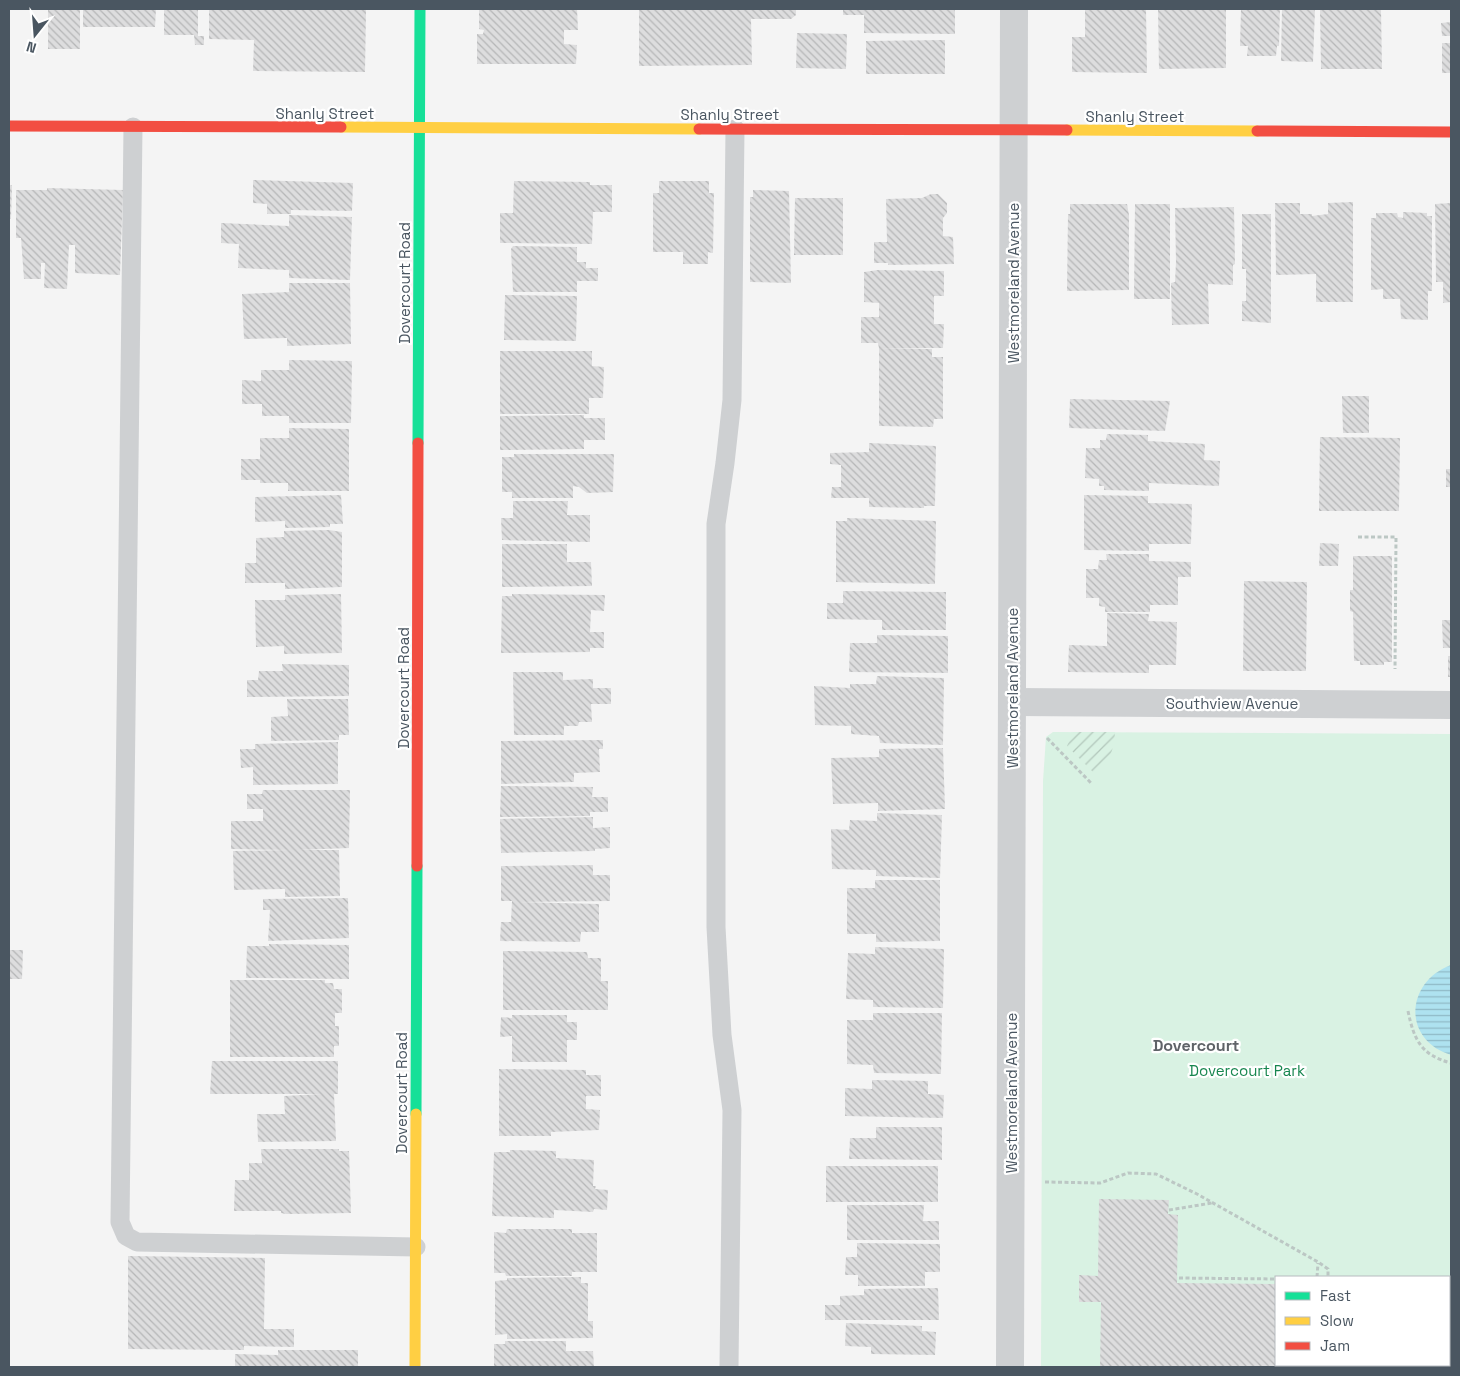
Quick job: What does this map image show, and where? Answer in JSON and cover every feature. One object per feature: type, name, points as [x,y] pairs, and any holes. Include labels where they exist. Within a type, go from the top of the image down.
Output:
[{"type":"street","name":"Dovercourt Road","points":[[415,1367],[420,9]]},
{"type":"street","name":"Westmoreland Avenue","points":[[1010,1367],[1014,9]]},
{"type":"street","name":"Shanly Street","points":[[9,126],[1451,132]]},
{"type":"street","name":"Southview Avenue","points":[[1012,702],[1451,704]]},
{"type":"lane","points":[[133,127],[120,1222],[126,1236],[137,1242],[416,1247]]},
{"type":"lane","points":[[729,1367],[732,1110],[722,1035],[716,927],[716,524],[726,463],[732,400],[735,129]]},
{"type":"path","points":[[1358,537],[1396,537],[1395,673]]},
{"type":"path","points":[[1040,732],[1092,784]]},
{"type":"path","points":[[1408,1011],[1413,1033],[1419,1045],[1428,1053],[1451,1063]]},
{"type":"path","points":[[1036,1182],[1100,1182],[1128,1173],[1156,1174],[1318,1262],[1328,1269],[1328,1276]]},
{"type":"path","points":[[1169,1210],[1212,1203]]},
{"type":"path","points":[[1317,1276],[1318,1262]]},
{"type":"path","points":[[1180,1278],[1275,1279]]},
{"type":"green space","name":"Dovercourt Park","points":[[1053,732],[1451,734],[1451,1367],[1041,1367],[1043,781],[1046,737]]},
{"type":"green space","points":[[1073,732],[1115,732],[1110,756],[1097,776],[1067,746]]},
{"type":"water","points":[[1451,965],[1451,1055],[1435,1048],[1424,1037],[1417,1024],[1415,1011],[1418,997],[1425,984],[1436,973]]},
{"type":"building","points":[[48,9],[80,9],[80,49],[48,49]]},
{"type":"building","points":[[83,9],[156,9],[155,27],[83,27]]},
{"type":"building","points":[[164,9],[198,9],[198,36],[204,36],[204,45],[195,45],[194,35],[164,35]]},
{"type":"building","points":[[209,9],[366,10],[365,72],[253,71],[254,40],[209,39]]},
{"type":"building","points":[[479,9],[577,9],[578,30],[564,30],[564,44],[577,45],[576,64],[477,64],[477,34],[483,34],[484,30],[479,29]]},
{"type":"building","points":[[639,9],[796,9],[796,15],[791,19],[751,19],[752,65],[639,66]]},
{"type":"building","points":[[843,9],[955,9],[955,34],[864,33],[864,15],[843,15]]},
{"type":"building","points":[[1146,9],[1147,73],[1072,72],[1072,37],[1085,37],[1085,10]]},
{"type":"building","points":[[1158,9],[1226,10],[1226,68],[1159,69]]},
{"type":"building","points":[[1241,9],[1280,9],[1279,46],[1277,46],[1276,56],[1247,56],[1248,46],[1240,46]]},
{"type":"building","points":[[1282,9],[1315,9],[1313,62],[1281,61]]},
{"type":"building","points":[[1320,9],[1381,9],[1382,69],[1321,69]]},
{"type":"building","points":[[1451,22],[1451,36],[1442,36],[1441,23]]},
{"type":"building","points":[[797,33],[847,34],[846,69],[796,68]]},
{"type":"building","points":[[945,40],[945,74],[866,74],[866,41]]},
{"type":"building","points":[[1442,43],[1451,43],[1451,73],[1442,73]]},
{"type":"building","points":[[253,180],[353,183],[352,211],[291,210],[291,214],[267,214],[267,204],[253,203]]},
{"type":"building","points":[[514,181],[590,182],[590,185],[612,185],[612,212],[593,212],[592,244],[500,243],[500,213],[513,213]]},
{"type":"building","points":[[659,181],[709,181],[709,193],[714,193],[713,253],[708,252],[708,264],[683,264],[683,252],[653,252],[653,193],[659,193]]},
{"type":"building","points":[[9,185],[12,185],[11,219],[9,219]]},
{"type":"building","points":[[47,188],[123,190],[120,275],[75,273],[75,245],[69,245],[67,289],[44,288],[45,263],[41,263],[41,279],[24,279],[21,238],[16,238],[16,190],[47,190]]},
{"type":"building","points":[[753,190],[789,191],[791,283],[750,282],[750,197],[753,197]]},
{"type":"building","points":[[931,194],[938,194],[947,203],[947,213],[943,218],[943,236],[953,237],[954,264],[888,265],[888,263],[874,263],[874,242],[887,242],[886,199],[922,198]]},
{"type":"building","points":[[795,198],[843,198],[843,255],[794,255]]},
{"type":"building","points":[[1353,202],[1353,302],[1316,302],[1316,274],[1276,275],[1275,203],[1300,203],[1300,214],[1312,214],[1312,216],[1328,214],[1328,203]]},
{"type":"building","points":[[1451,203],[1451,302],[1443,303],[1443,282],[1436,282],[1435,204]]},
{"type":"building","points":[[1070,204],[1127,204],[1129,215],[1129,290],[1067,291],[1068,214],[1070,214]]},
{"type":"building","points":[[1135,204],[1170,204],[1170,299],[1134,299]]},
{"type":"building","points":[[1234,207],[1235,264],[1233,265],[1233,285],[1208,284],[1209,324],[1172,325],[1171,283],[1175,282],[1176,262],[1175,208]]},
{"type":"building","points":[[1403,212],[1427,213],[1427,216],[1432,216],[1432,291],[1428,291],[1428,320],[1401,319],[1400,299],[1383,299],[1383,289],[1371,290],[1371,218],[1376,218],[1376,213],[1397,213],[1398,217],[1403,218]]},
{"type":"building","points":[[1242,214],[1271,214],[1271,323],[1242,321],[1242,301],[1246,301],[1246,269],[1242,269]]},
{"type":"building","points":[[289,215],[352,217],[350,280],[289,278],[289,270],[238,268],[239,244],[221,243],[221,223],[289,226]]},
{"type":"building","points":[[513,246],[577,247],[577,262],[586,262],[586,268],[598,268],[598,281],[577,281],[577,292],[513,292],[511,249]]},
{"type":"building","points":[[878,270],[944,271],[944,296],[934,296],[934,324],[944,324],[943,348],[879,348],[878,343],[861,343],[861,317],[879,317],[879,303],[864,302],[864,272]]},
{"type":"building","points":[[289,283],[350,283],[351,344],[287,346],[287,338],[244,339],[242,294],[289,292]]},
{"type":"building","points":[[505,295],[577,296],[576,341],[504,340]]},
{"type":"building","points":[[879,348],[932,349],[932,357],[943,357],[943,419],[934,419],[933,427],[879,426]]},
{"type":"building","points":[[500,351],[592,351],[592,366],[604,367],[603,398],[589,398],[589,414],[500,414]]},
{"type":"building","points":[[289,360],[352,361],[351,423],[289,423],[289,416],[262,416],[262,404],[242,404],[242,380],[261,381],[261,370],[289,370]]},
{"type":"building","points":[[1342,396],[1369,396],[1369,433],[1343,433]]},
{"type":"building","points":[[1070,399],[1170,401],[1165,431],[1069,428]]},
{"type":"building","points":[[584,415],[584,418],[605,418],[605,440],[584,440],[584,449],[500,450],[500,416]]},
{"type":"building","points":[[289,428],[349,429],[349,491],[288,491],[288,483],[260,483],[260,480],[241,480],[241,459],[260,459],[260,438],[289,438]]},
{"type":"building","points":[[1107,434],[1148,435],[1148,441],[1205,444],[1204,460],[1220,461],[1219,486],[1149,483],[1149,491],[1104,490],[1104,486],[1099,486],[1099,479],[1085,478],[1086,448],[1100,448],[1100,440],[1106,440]]},
{"type":"building","points":[[1320,437],[1400,438],[1399,511],[1319,511]]},
{"type":"building","points":[[869,443],[936,446],[935,506],[924,506],[924,508],[869,507],[869,498],[831,498],[832,487],[841,487],[841,465],[830,464],[830,453],[869,452]]},
{"type":"building","points":[[514,454],[614,454],[613,492],[587,493],[579,487],[573,486],[573,498],[512,498],[512,492],[502,492],[502,457],[514,457]]},
{"type":"building","points":[[1446,469],[1451,469],[1451,487],[1446,487]]},
{"type":"building","points":[[341,495],[343,524],[330,524],[330,527],[285,528],[285,521],[255,522],[255,497]]},
{"type":"building","points":[[1084,495],[1148,496],[1148,503],[1192,504],[1191,544],[1149,544],[1149,551],[1084,550]]},
{"type":"building","points":[[513,501],[568,501],[567,515],[590,515],[590,542],[502,540],[501,518],[513,518]]},
{"type":"building","points":[[847,518],[936,521],[935,584],[836,582],[836,521],[847,521]]},
{"type":"building","points":[[329,530],[342,532],[342,587],[285,589],[285,583],[245,583],[245,563],[256,563],[256,538],[284,537],[284,531]]},
{"type":"building","points":[[1320,543],[1339,544],[1338,566],[1319,566]]},
{"type":"building","points":[[502,544],[567,544],[567,562],[591,562],[592,586],[502,587]]},
{"type":"building","points":[[1106,554],[1149,554],[1149,561],[1191,562],[1191,577],[1178,577],[1178,605],[1150,605],[1150,612],[1105,612],[1105,607],[1099,606],[1099,598],[1086,598],[1086,569],[1098,569],[1099,560],[1107,560]]},
{"type":"building","points":[[1353,556],[1392,556],[1392,662],[1384,662],[1384,665],[1360,665],[1360,661],[1354,661],[1353,612],[1350,611],[1350,590],[1353,590]]},
{"type":"building","points":[[1244,581],[1307,582],[1306,671],[1243,671]]},
{"type":"building","points":[[843,591],[946,592],[946,630],[882,630],[882,620],[827,619],[827,603],[843,603]]},
{"type":"building","points":[[341,594],[342,653],[284,654],[284,646],[256,647],[255,600],[285,600],[285,595]]},
{"type":"building","points":[[512,594],[605,595],[604,611],[591,610],[590,632],[604,632],[604,648],[590,648],[590,652],[501,653],[502,596],[512,596]]},
{"type":"building","points":[[1107,613],[1149,614],[1148,621],[1177,622],[1176,665],[1149,665],[1149,673],[1068,672],[1069,645],[1107,646]]},
{"type":"building","points":[[1442,620],[1451,620],[1451,648],[1443,648]]},
{"type":"building","points":[[877,635],[948,636],[948,673],[849,672],[850,643],[877,643]]},
{"type":"building","points":[[1448,656],[1451,656],[1451,677],[1448,677]]},
{"type":"building","points":[[282,664],[349,665],[349,696],[247,697],[247,680],[258,680],[259,671],[283,671]]},
{"type":"building","points":[[513,672],[563,672],[563,680],[593,679],[593,688],[611,688],[611,704],[591,704],[592,722],[579,722],[578,726],[564,726],[564,735],[514,735]]},
{"type":"building","points":[[877,676],[944,678],[943,745],[880,743],[879,736],[851,734],[851,726],[815,725],[814,686],[850,688],[850,684],[876,684]]},
{"type":"building","points":[[287,699],[348,699],[349,735],[339,735],[339,740],[271,741],[271,717],[288,716]]},
{"type":"building","points":[[603,740],[603,749],[599,749],[600,772],[574,773],[574,782],[501,784],[501,741]]},
{"type":"building","points":[[338,742],[338,784],[253,785],[253,767],[241,768],[240,749],[255,749],[255,744]]},
{"type":"building","points":[[943,748],[945,809],[878,811],[878,803],[833,804],[831,758],[879,757],[879,749]]},
{"type":"building","points":[[501,786],[593,787],[592,797],[608,797],[608,812],[590,812],[590,816],[500,817]]},
{"type":"building","points":[[263,790],[350,790],[349,848],[299,850],[339,850],[340,896],[285,897],[285,889],[234,890],[233,851],[291,850],[231,849],[231,821],[263,821],[263,809],[247,809],[247,794],[262,794]]},
{"type":"building","points":[[877,813],[942,815],[940,878],[876,876],[876,870],[832,869],[831,829],[849,830],[850,820],[877,821]]},
{"type":"building","points":[[593,817],[593,828],[610,827],[610,848],[595,849],[595,851],[501,853],[500,819]]},
{"type":"building","points":[[593,865],[593,875],[610,875],[610,901],[519,902],[599,904],[599,932],[581,932],[580,942],[500,941],[501,922],[511,922],[512,901],[501,901],[501,866]]},
{"type":"building","points":[[875,880],[940,880],[940,941],[876,942],[876,934],[847,934],[847,888],[875,888]]},
{"type":"building","points":[[348,898],[349,938],[268,941],[270,910],[263,910],[263,899]]},
{"type":"building","points":[[269,944],[349,945],[349,979],[246,978],[247,946],[269,946]]},
{"type":"building","points":[[875,947],[944,949],[943,1008],[873,1007],[873,1000],[846,999],[848,953],[875,954]]},
{"type":"building","points":[[9,950],[23,950],[22,979],[9,979]]},
{"type":"building","points":[[503,951],[587,952],[588,958],[601,958],[601,981],[608,981],[608,1010],[503,1010]]},
{"type":"building","points":[[230,980],[325,980],[325,983],[333,983],[334,989],[342,989],[342,1013],[335,1013],[335,1026],[339,1026],[339,1046],[334,1046],[334,1057],[230,1057]]},
{"type":"building","points":[[873,1013],[942,1013],[941,1074],[874,1073],[873,1065],[847,1064],[847,1020],[873,1020]]},
{"type":"building","points":[[512,1015],[567,1015],[567,1022],[577,1022],[577,1040],[567,1040],[567,1062],[512,1062],[512,1036],[500,1037],[501,1017],[512,1018]]},
{"type":"building","points":[[212,1061],[338,1061],[338,1094],[334,1094],[336,1141],[258,1142],[257,1114],[285,1114],[284,1096],[322,1094],[210,1094]]},
{"type":"building","points":[[499,1069],[586,1070],[586,1075],[601,1075],[601,1096],[586,1096],[586,1109],[600,1110],[599,1130],[551,1132],[551,1136],[499,1136]]},
{"type":"building","points":[[872,1080],[928,1081],[928,1094],[944,1095],[943,1118],[845,1116],[845,1088],[872,1089]]},
{"type":"building","points":[[876,1127],[942,1127],[942,1160],[849,1159],[850,1138],[876,1138]]},
{"type":"building","points":[[261,1149],[339,1149],[339,1151],[349,1151],[351,1213],[286,1214],[281,1213],[281,1211],[234,1211],[235,1180],[249,1180],[249,1163],[262,1163]]},
{"type":"building","points":[[510,1150],[556,1151],[556,1158],[594,1160],[593,1186],[596,1186],[595,1189],[608,1190],[607,1210],[594,1209],[593,1212],[554,1210],[554,1218],[492,1216],[494,1152],[510,1152]]},
{"type":"building","points":[[826,1166],[938,1166],[938,1202],[826,1202]]},
{"type":"building","points":[[1099,1199],[1169,1200],[1168,1214],[1178,1215],[1177,1283],[1275,1284],[1275,1366],[1315,1367],[1100,1367],[1101,1302],[1079,1302],[1079,1275],[1098,1276]]},
{"type":"building","points":[[847,1205],[924,1205],[923,1221],[939,1221],[939,1240],[847,1240]]},
{"type":"building","points":[[507,1229],[572,1229],[572,1233],[597,1233],[597,1272],[572,1272],[572,1276],[506,1276],[505,1273],[494,1273],[494,1232],[506,1233]]},
{"type":"building","points":[[857,1243],[940,1244],[940,1272],[925,1272],[925,1286],[858,1286],[858,1275],[845,1275],[846,1257],[857,1257]]},
{"type":"building","points":[[128,1256],[265,1258],[264,1329],[294,1329],[294,1347],[244,1346],[244,1350],[128,1349]]},
{"type":"building","points":[[581,1277],[581,1283],[588,1283],[588,1321],[593,1321],[593,1338],[507,1339],[507,1334],[495,1335],[495,1281],[507,1280],[507,1278]]},
{"type":"building","points":[[938,1288],[939,1320],[825,1320],[825,1305],[840,1305],[840,1296],[864,1295],[864,1289]]},
{"type":"building","points":[[846,1323],[922,1326],[922,1331],[936,1332],[935,1355],[871,1354],[871,1347],[845,1346]]},
{"type":"building","points":[[505,1341],[566,1341],[566,1351],[593,1351],[594,1367],[494,1367],[494,1344],[505,1344]]},
{"type":"building","points":[[278,1350],[358,1350],[358,1367],[235,1367],[235,1354],[278,1355]]},
{"type":"traffic: fast","points":[[418,443],[420,9]]},
{"type":"traffic: fast","points":[[416,1114],[417,866]]},
{"type":"traffic: slow","points":[[341,127],[699,129]]},
{"type":"traffic: slow","points":[[1067,130],[1257,131]]},
{"type":"traffic: slow","points":[[415,1367],[416,1114]]},
{"type":"traffic: jam","points":[[9,126],[341,127]]},
{"type":"traffic: jam","points":[[699,129],[1067,130]]},
{"type":"traffic: jam","points":[[1257,131],[1451,132]]},
{"type":"traffic: jam","points":[[417,866],[418,443]]},
{"type":"district","name":"Dovercourt","points":[[1196,1045]]}]
